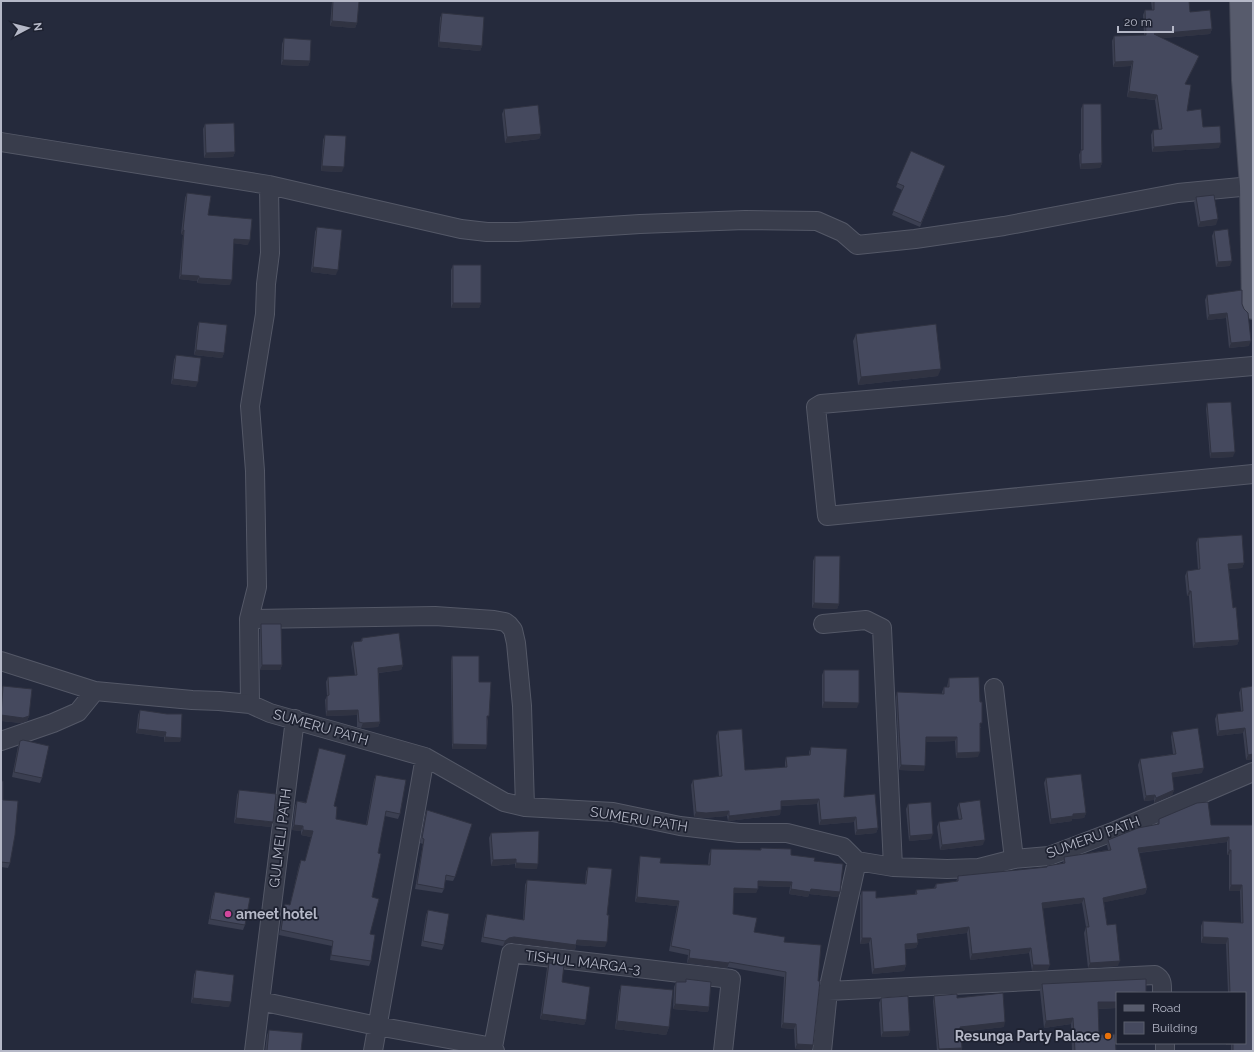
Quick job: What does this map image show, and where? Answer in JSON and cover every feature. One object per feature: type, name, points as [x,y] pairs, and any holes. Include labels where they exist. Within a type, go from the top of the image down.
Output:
[{"type":"main road","points":[[1241,1],[1248,81],[1253,308]]},
{"type":"street","points":[[1,142],[269,185],[461,229],[487,232],[517,232],[640,224],[737,221],[817,221],[842,232],[857,245],[915,240],[1004,226],[1178,193],[1251,186]]},
{"type":"street","points":[[250,704],[249,619],[257,587],[255,471],[250,406],[265,314],[270,253],[269,185]]},
{"type":"street","points":[[1253,366],[821,404],[816,407],[827,516],[1253,474]]},
{"type":"street","points":[[249,619],[435,616],[494,620],[509,624],[513,630],[516,643],[522,706],[525,807]]},
{"type":"street","points":[[823,624],[866,620],[882,628],[893,867]]},
{"type":"street","name":"SUMERU PATH","points":[[1,661],[95,691],[250,704],[270,713],[425,757],[504,802],[525,807],[613,812],[680,826],[739,833],[787,833],[843,847],[857,861],[893,867],[947,869],[978,868],[1014,859],[1049,856],[1115,831],[1253,772]]},
{"type":"street","points":[[994,688],[1014,859]]},
{"type":"street","points":[[1,741],[53,723],[78,712],[95,691]]},
{"type":"street","name":"GULMELI PATH","points":[[254,1051],[295,719]]},
{"type":"street","points":[[373,1051],[425,757]]},
{"type":"street","points":[[822,1051],[828,991],[857,861]]},
{"type":"street","name":"TISHUL MARGA-3","points":[[494,1049],[511,953],[731,979],[723,1051]]},
{"type":"street","points":[[828,991],[1155,975],[1162,981],[1162,992]]},
{"type":"street","points":[[260,1001],[494,1049]]},
{"type":"building","points":[[333,1],[359,1],[357,23],[332,21]]},
{"type":"building","points":[[1154,1],[1189,1],[1190,12],[1210,10],[1212,29],[1154,34],[1199,56],[1185,84],[1191,85],[1187,111],[1201,109],[1203,127],[1220,126],[1221,143],[1154,147],[1153,130],[1162,129],[1157,95],[1129,91],[1133,61],[1115,62],[1114,36],[1146,35],[1145,10],[1154,10]]},
{"type":"building","points":[[442,13],[484,17],[482,46],[439,42]]},
{"type":"building","points":[[284,38],[311,40],[310,61],[283,60]]},
{"type":"building","points":[[1083,104],[1101,104],[1102,163],[1081,164],[1081,150],[1083,150]]},
{"type":"building","points":[[538,105],[541,134],[507,137],[504,109]]},
{"type":"building","points":[[234,123],[235,152],[206,153],[205,124]]},
{"type":"building","points":[[325,135],[346,136],[344,167],[322,166]]},
{"type":"building","points":[[911,151],[945,166],[921,223],[893,211],[904,186],[897,183]]},
{"type":"building","points":[[187,193],[211,196],[208,215],[252,219],[250,240],[234,239],[232,280],[199,278],[199,276],[181,275],[183,230]]},
{"type":"building","points":[[1214,195],[1218,219],[1200,222],[1196,197]]},
{"type":"building","points":[[317,227],[342,230],[338,270],[313,267]]},
{"type":"building","points":[[1228,229],[1232,261],[1218,262],[1214,231]]},
{"type":"building","points":[[453,265],[481,265],[481,303],[453,303]]},
{"type":"building","points":[[1242,290],[1242,304],[1248,313],[1251,341],[1231,343],[1227,313],[1209,315],[1207,295]]},
{"type":"building","points":[[199,322],[227,325],[224,353],[196,350]]},
{"type":"building","points":[[936,324],[941,369],[861,377],[856,334]]},
{"type":"building","points":[[176,355],[201,358],[198,382],[173,379]]},
{"type":"building","points":[[1231,402],[1235,452],[1211,453],[1207,403]]},
{"type":"building","points":[[1242,535],[1244,563],[1228,564],[1233,608],[1236,607],[1239,640],[1195,643],[1191,591],[1189,591],[1187,571],[1200,569],[1198,538]]},
{"type":"building","points":[[815,556],[840,556],[839,604],[814,603]]},
{"type":"building","points":[[261,624],[281,624],[282,665],[262,665]]},
{"type":"building","points":[[399,633],[403,665],[378,668],[380,722],[359,722],[358,710],[327,711],[327,696],[329,695],[328,677],[357,675],[353,642],[362,641],[362,638]]},
{"type":"building","points":[[452,656],[479,656],[479,682],[491,682],[489,716],[487,716],[487,745],[453,744]]},
{"type":"building","points":[[824,670],[859,670],[859,703],[824,702]]},
{"type":"building","points":[[979,677],[980,702],[982,702],[980,752],[957,753],[957,737],[926,737],[925,766],[901,765],[897,692],[944,694],[944,687],[949,687],[949,678]]},
{"type":"building","points":[[3,686],[32,689],[29,716],[23,718],[1,715]]},
{"type":"building","points":[[1253,686],[1253,754],[1248,755],[1245,728],[1219,731],[1217,714],[1243,711],[1241,688]]},
{"type":"building","points":[[140,710],[167,714],[182,714],[181,738],[165,737],[166,732],[138,729]]},
{"type":"building","points":[[1198,728],[1204,768],[1172,773],[1174,790],[1156,798],[1155,795],[1146,796],[1140,759],[1176,754],[1172,732]]},
{"type":"building","points":[[742,729],[745,770],[787,767],[786,757],[810,755],[811,747],[847,749],[844,797],[875,794],[878,828],[857,830],[856,817],[821,820],[819,799],[781,801],[781,810],[729,816],[729,811],[706,813],[696,812],[693,780],[722,776],[718,731]]},
{"type":"building","points":[[23,740],[49,746],[42,778],[14,772],[20,741]]},
{"type":"building","points":[[319,748],[346,755],[334,806],[337,807],[336,819],[367,825],[376,775],[406,780],[400,814],[386,811],[378,853],[381,854],[372,897],[379,899],[370,934],[375,935],[371,961],[331,955],[333,941],[281,930],[285,904],[290,905],[301,860],[305,861],[313,831],[303,830],[303,826],[294,825],[297,801],[306,803]]},
{"type":"building","points":[[1081,774],[1086,813],[1073,814],[1073,816],[1051,819],[1046,778]]},
{"type":"building","points":[[1,781],[3,781],[3,800],[18,801],[15,835],[10,863],[1,862]]},
{"type":"building","points":[[239,790],[276,794],[273,822],[236,818]]},
{"type":"building","points":[[980,800],[985,840],[942,845],[939,822],[962,819],[959,803]]},
{"type":"building","points":[[931,802],[933,834],[910,836],[908,804]]},
{"type":"building","points":[[1208,802],[1211,825],[1253,825],[1253,1051],[1233,1051],[1233,1044],[1246,1044],[1246,992],[1230,992],[1228,938],[1203,937],[1203,921],[1243,923],[1242,885],[1231,885],[1231,850],[1229,850],[1229,837],[1138,848],[1147,888],[1103,898],[1107,925],[1116,924],[1120,961],[1090,963],[1086,927],[1089,927],[1084,898],[1042,903],[1050,965],[1033,965],[1031,948],[972,954],[969,927],[917,934],[918,943],[905,944],[906,965],[874,969],[871,938],[862,938],[862,891],[876,891],[876,898],[917,894],[916,890],[936,888],[936,884],[958,881],[958,876],[1047,867],[1065,863],[1064,857],[1111,850],[1108,840],[1138,828],[1159,824],[1159,819],[1197,803]]},
{"type":"building","points":[[427,810],[472,824],[455,877],[446,875],[444,889],[417,884],[424,839],[422,838]]},
{"type":"building","points":[[539,831],[538,864],[516,863],[516,859],[493,860],[491,833]]},
{"type":"building","points":[[761,848],[791,849],[791,855],[815,858],[814,861],[843,864],[840,892],[811,889],[810,892],[791,889],[792,882],[758,881],[758,889],[734,888],[733,914],[757,918],[754,932],[785,937],[784,942],[821,945],[818,981],[820,981],[813,1045],[797,1044],[796,1024],[783,1023],[786,972],[729,962],[689,958],[690,950],[671,946],[679,901],[637,897],[640,856],[661,858],[660,863],[710,865],[711,849],[761,850]]},
{"type":"building","points":[[588,867],[612,869],[607,915],[609,915],[607,942],[577,940],[576,945],[514,937],[505,941],[483,937],[487,914],[524,920],[527,880],[586,884]]},
{"type":"building","name":"ameet hotel","points":[[215,892],[250,898],[245,925],[210,919]]},
{"type":"building","points":[[428,910],[449,914],[444,945],[423,941]]},
{"type":"building","points":[[549,963],[564,965],[562,982],[590,987],[586,1020],[542,1014]]},
{"type":"building","points":[[196,970],[234,975],[231,1002],[193,998]]},
{"type":"building","points":[[686,979],[711,982],[709,1007],[675,1004],[676,982],[686,982]]},
{"type":"building","points":[[1146,979],[1146,992],[1116,992],[1116,1002],[1098,1002],[1099,1035],[1115,1034],[1116,1051],[1075,1051],[1073,1018],[1046,1021],[1042,984]]},
{"type":"building","points":[[621,985],[673,990],[669,1027],[617,1021]]},
{"type":"building","points":[[1003,993],[1005,1022],[960,1027],[962,1048],[939,1049],[934,996],[957,994],[957,998]]},
{"type":"building","points":[[908,996],[910,1031],[883,1032],[881,998]]},
{"type":"building","points":[[269,1030],[303,1033],[301,1051],[267,1051]]},
{"type":"place","name":"ameet hotel","points":[[228,914]]},
{"type":"place","name":"Resunga Party Palace","points":[[1108,1036]]}]
